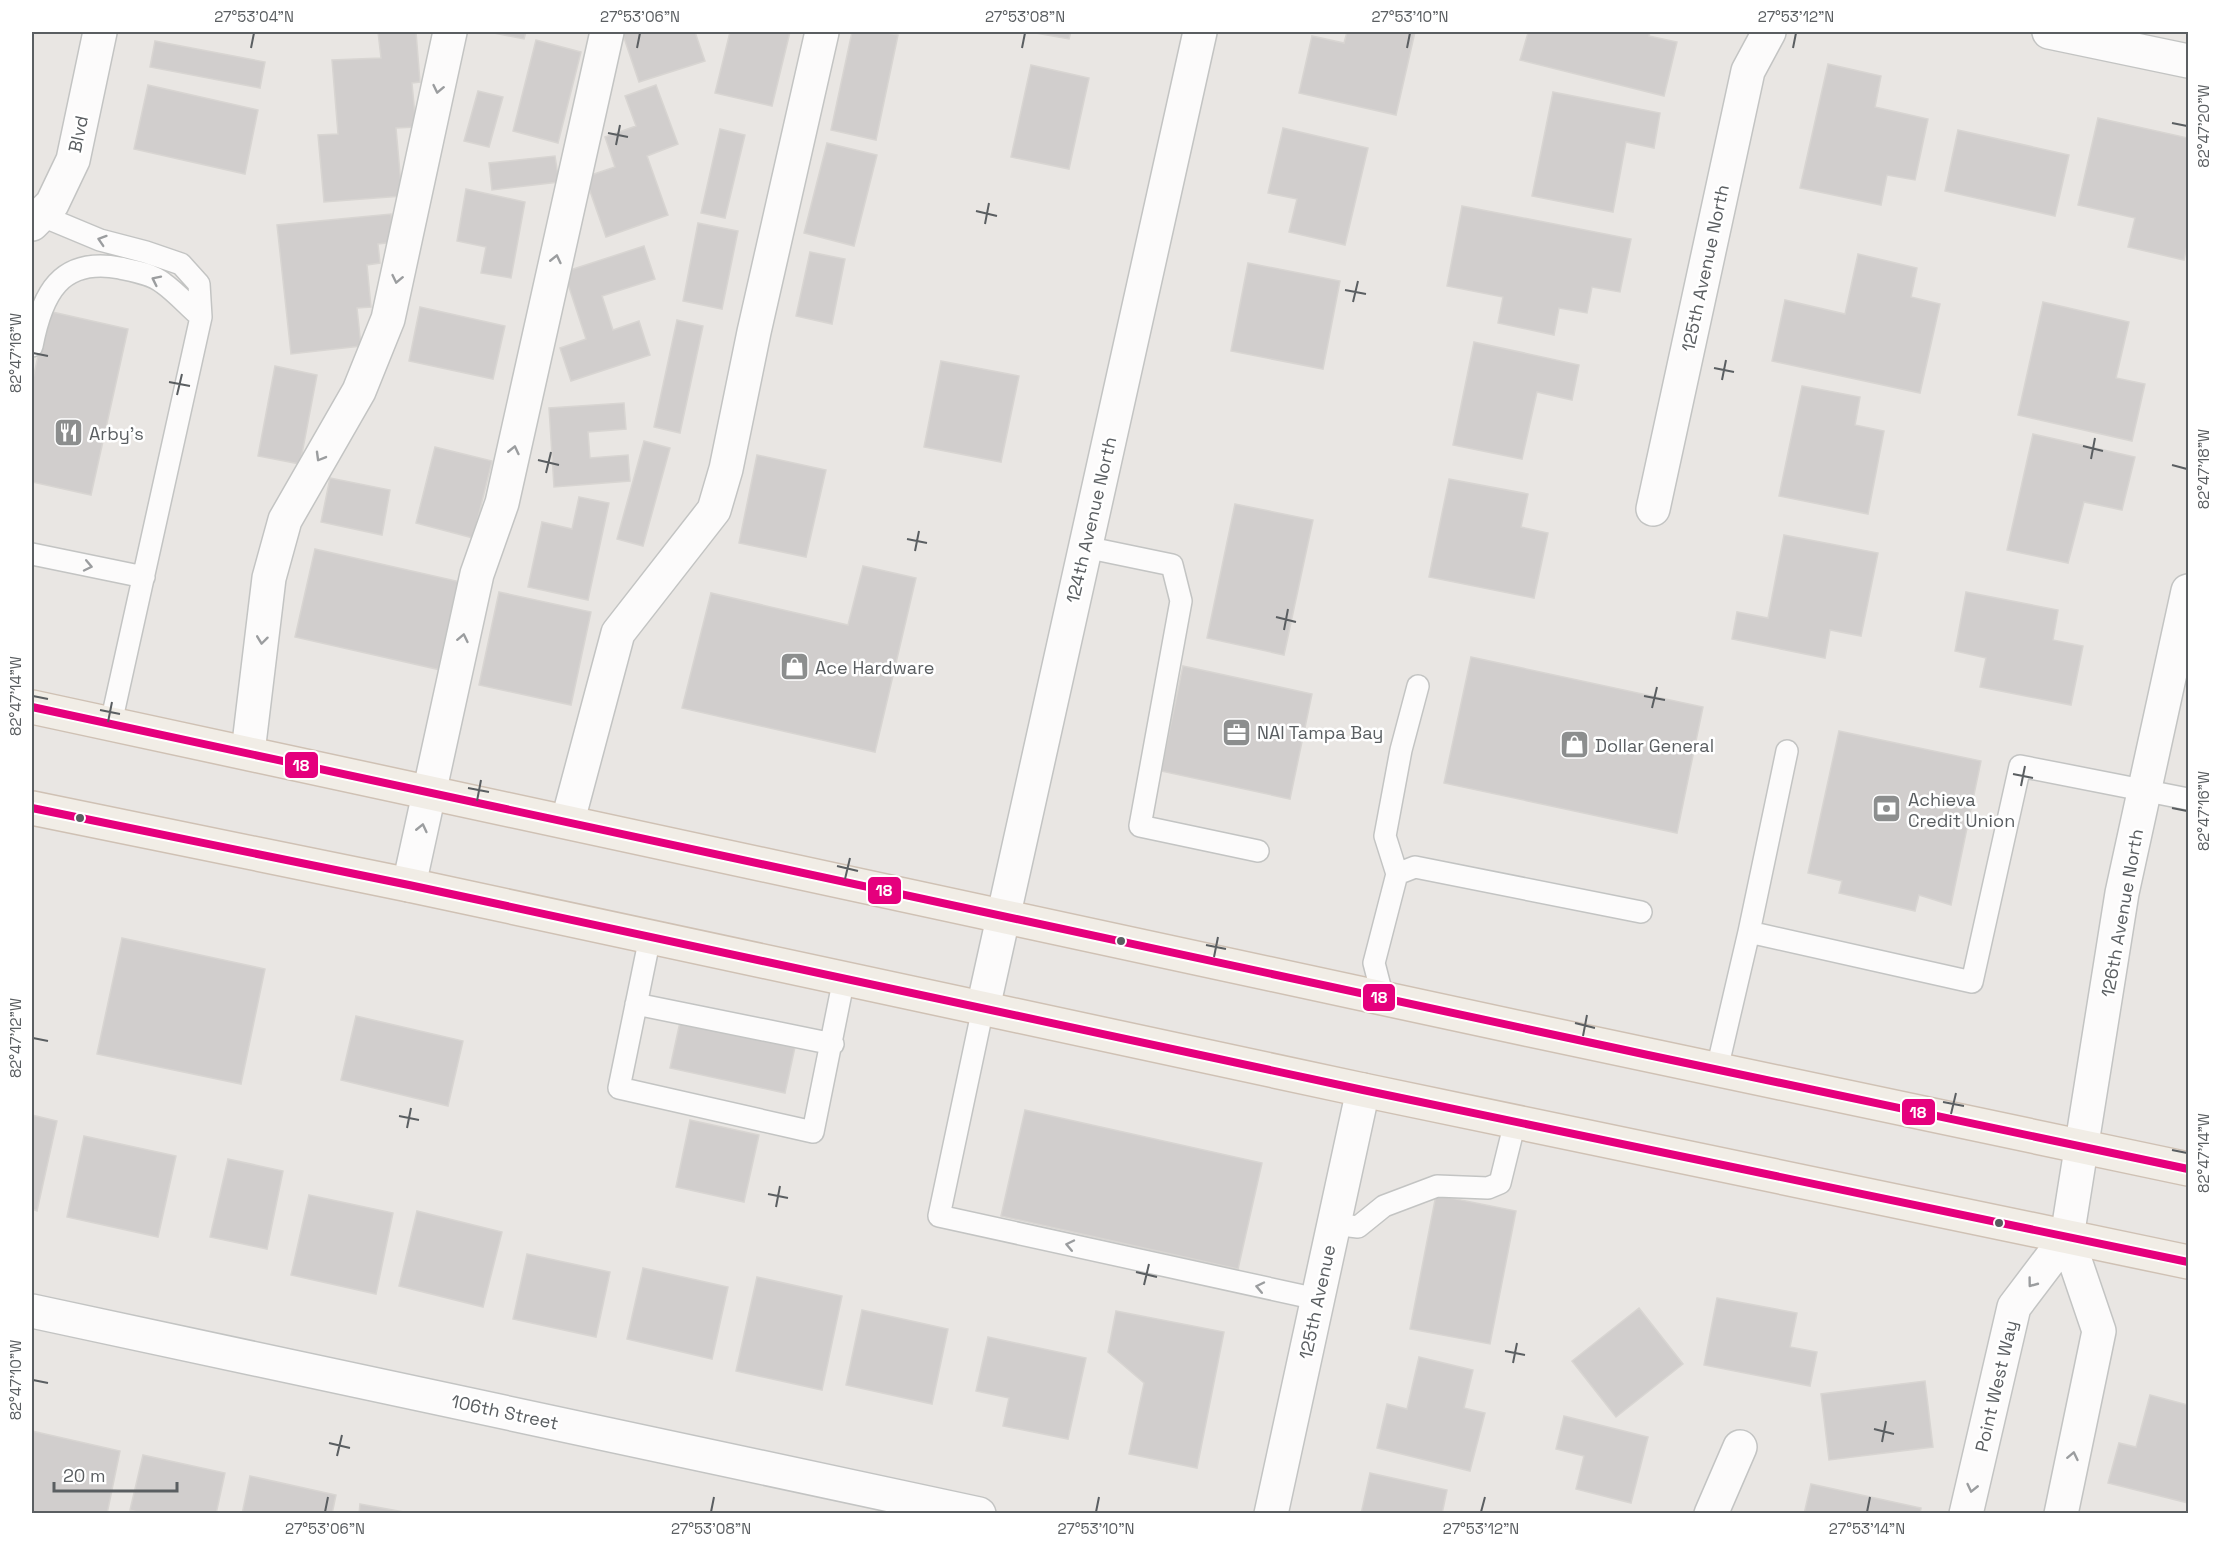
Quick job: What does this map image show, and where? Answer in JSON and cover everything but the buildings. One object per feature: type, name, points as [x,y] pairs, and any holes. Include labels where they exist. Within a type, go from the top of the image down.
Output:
[{"type":"main road","points":[[32,707],[568,820],[1383,998],[2188,1169]]},
{"type":"main road","points":[[32,808],[409,885],[1363,1090],[2188,1262]]},
{"type":"street","name":"Blvd","points":[[36,220],[52,204],[73,160],[100,32]]},
{"type":"street","points":[[248,752],[269,578],[285,520],[359,391],[388,319],[450,32]]},
{"type":"street","points":[[409,885],[477,574],[502,503],[607,32]]},
{"type":"street","points":[[568,820],[618,633],[714,510],[726,469],[822,32]]},
{"type":"street","name":"124th Avenue North","points":[[983,1008],[1200,32]]},
{"type":"street","name":"125th Avenue North","points":[[1653,509],[1748,71],[1769,32]]},
{"type":"street","points":[[2049,32],[2188,61]]},
{"type":"street","name":"126th Avenue North","points":[[2067,1237],[2122,893],[2188,591]]},
{"type":"street","name":"125th Avenue","points":[[1271,1514],[1363,1090]]},
{"type":"street","points":[[2061,1514],[2099,1331],[2067,1237]]},
{"type":"street","name":"Point West Way","points":[[1966,1514],[2014,1307],[2067,1237]]},
{"type":"street","name":"106th Street","points":[[32,1311],[979,1514]]},
{"type":"street","points":[[1711,1514],[1740,1447]]},
{"type":"lane","points":[[36,220],[181,264],[199,284],[201,317],[111,723]]},
{"type":"lane","points":[[32,346],[36,323],[48,293],[63,277],[81,267],[107,266],[137,272],[162,282],[201,317]]},
{"type":"lane","points":[[1084,548],[1172,565],[1181,601],[1140,826],[1258,851]]},
{"type":"lane","points":[[32,554],[144,578]]},
{"type":"lane","points":[[1383,998],[1374,963],[1398,873],[1385,836],[1401,750],[1418,686]]},
{"type":"lane","points":[[1717,1069],[1787,751]]},
{"type":"lane","points":[[1749,932],[1972,982],[2020,766],[2188,799]]},
{"type":"lane","points":[[1398,873],[1415,867],[1641,912]]},
{"type":"lane","points":[[650,937],[619,1088],[813,1132],[844,978]]},
{"type":"lane","points":[[636,1004],[832,1044]]},
{"type":"lane","points":[[983,1008],[939,1216],[1317,1299]]},
{"type":"lane","points":[[1334,1224],[1358,1227],[1384,1206],[1437,1186],[1488,1188],[1500,1183],[1515,1122]]},
{"type":"transit line","name":"18","points":[[32,707],[2188,1169]]},
{"type":"transit line","name":"18","points":[[32,808],[409,885],[1363,1090],[2188,1262]]},
{"type":"place","name":"Arby's","points":[[68,433]]},
{"type":"place","name":"Ace Hardware","points":[[794,667]]},
{"type":"place","name":"NAI Tampa Bay","points":[[1236,732]]},
{"type":"place","name":"Dollar General","points":[[1574,745]]},
{"type":"place","name":"Achieva Credit Union","points":[[1887,809]]}]
